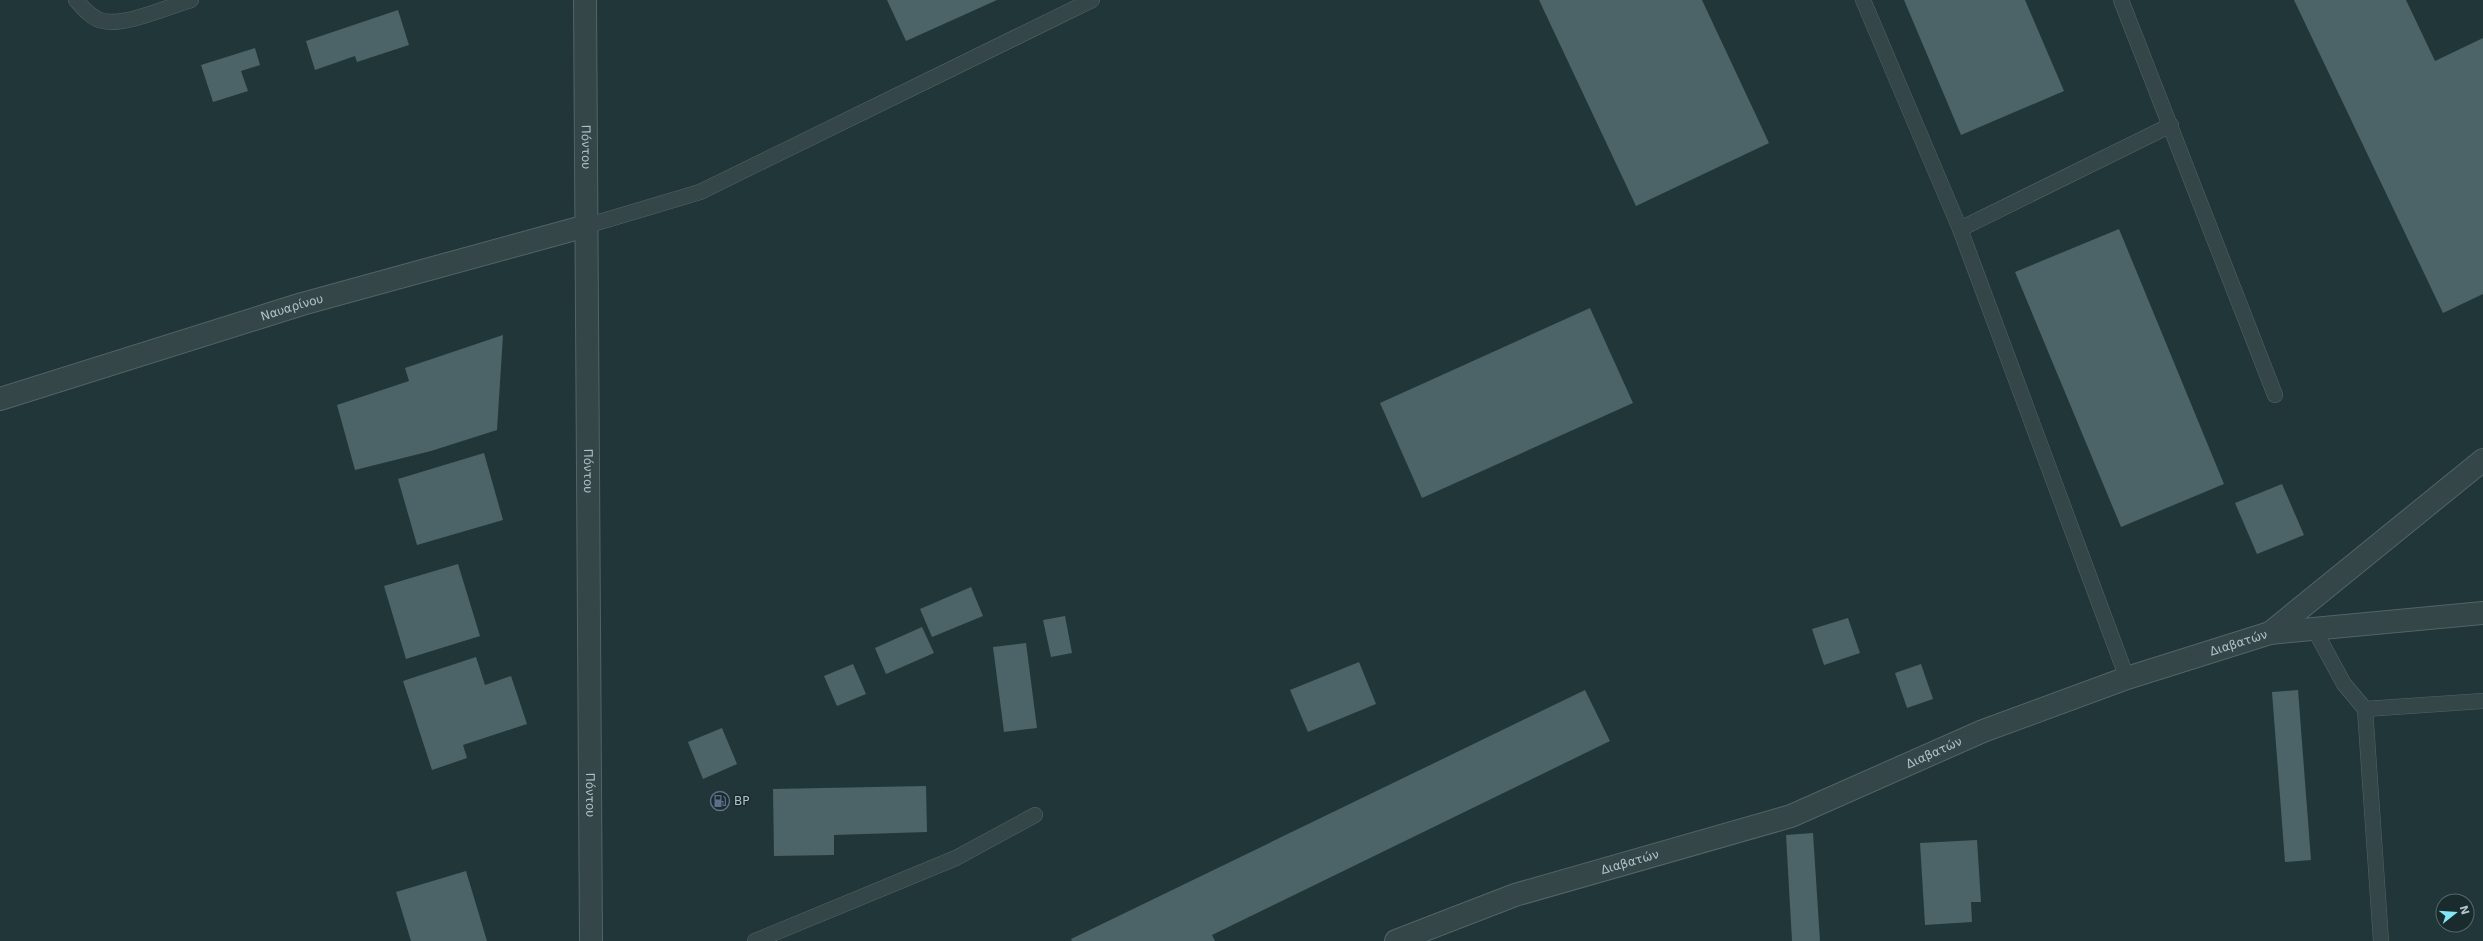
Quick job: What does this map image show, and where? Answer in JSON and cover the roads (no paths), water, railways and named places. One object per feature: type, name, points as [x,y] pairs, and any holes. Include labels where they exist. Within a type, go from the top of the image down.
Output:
[{"type":"street","name":"Πόντου","points":[[585,0],[591,941]]},
{"type":"street","name":"Ναυαρίνου","points":[[0,399],[302,304],[586,226]]},
{"type":"street","points":[[2270,633],[2483,460]]},
{"type":"street","name":"Διαβατών","points":[[1396,941],[1515,895],[1791,816],[1983,732],[2127,678],[2270,633],[2483,613]]},
{"type":"lane","points":[[76,0],[88,13],[102,21],[117,22],[191,0]]},
{"type":"lane","points":[[586,226],[700,192],[1092,0]]},
{"type":"lane","points":[[1863,0],[1960,229],[2127,678]]},
{"type":"lane","points":[[2121,0],[2275,395]]},
{"type":"lane","points":[[1960,229],[2171,125]]},
{"type":"lane","points":[[2314,629],[2344,684],[2365,709],[2381,941]]},
{"type":"lane","points":[[2365,709],[2483,701]]},
{"type":"lane","points":[[755,941],[956,858],[1035,816]]},
{"type":"place","name":"BP","points":[[720,801]]}]
